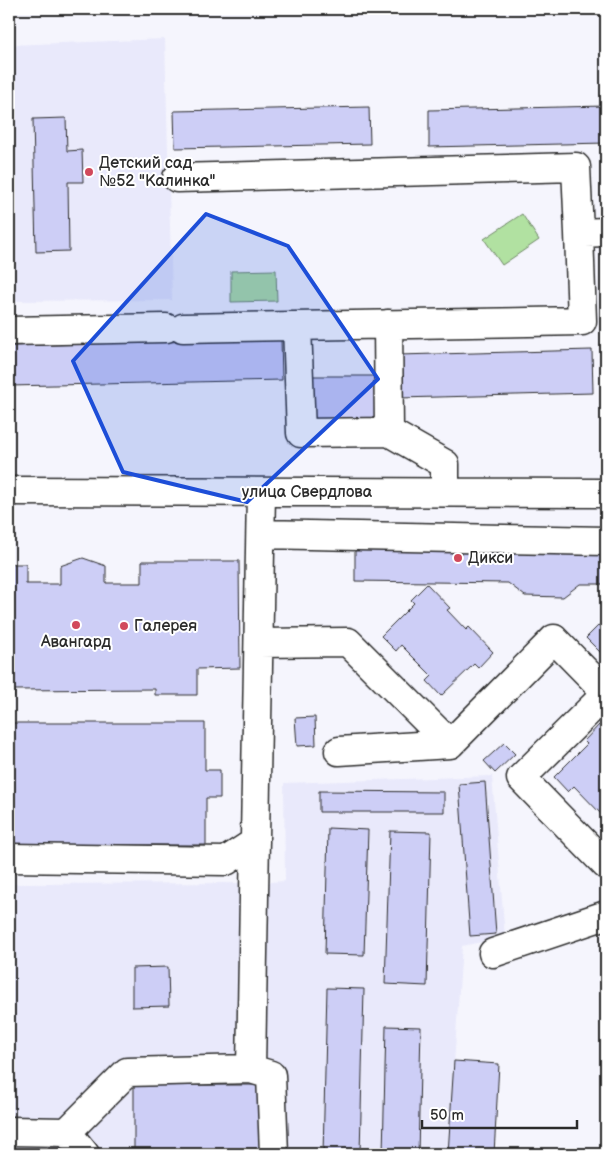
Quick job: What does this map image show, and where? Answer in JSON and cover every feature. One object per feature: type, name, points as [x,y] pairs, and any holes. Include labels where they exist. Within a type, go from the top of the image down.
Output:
[{"type":"street","points":[[9,331],[582,321],[576,167],[178,178]]},
{"type":"street","points":[[579,233],[606,232]]},
{"type":"street","points":[[388,324],[389,432]]},
{"type":"street","points":[[297,326],[300,433],[389,432],[445,464],[445,492]]},
{"type":"street","name":"улица Свердлова","points":[[9,491],[606,493]]},
{"type":"street","points":[[251,1069],[261,492]]},
{"type":"street","points":[[261,534],[606,541]]},
{"type":"street","points":[[338,751],[450,744],[554,639],[606,693],[521,778],[606,865]]},
{"type":"street","points":[[259,643],[348,642],[450,744]]},
{"type":"street","points":[[9,858],[226,860],[255,842]]},
{"type":"street","points":[[492,954],[606,915]]},
{"type":"street","points":[[9,1131],[67,1132],[127,1072],[251,1069],[271,1075],[274,1154]]},
{"type":"street","points":[[67,1132],[85,1154]]},
{"type":"highlighted area","points":[[206,214],[288,246],[378,379],[247,502],[123,472],[73,361]]},
{"type":"shaded area","name":"Детский сад №52 \"Калинка\"","points":[[165,39],[172,300],[9,301],[9,45]]},
{"type":"shaded area","points":[[492,776],[505,937],[462,946],[448,1154],[9,1154],[9,884],[254,883],[285,881],[284,783]]},
{"type":"green space","points":[[522,214],[539,240],[502,265],[484,239]]},
{"type":"green space","points":[[276,270],[277,301],[231,302],[231,271]]},
{"type":"building","points":[[606,106],[606,143],[429,147],[429,110]]},
{"type":"building","points":[[369,107],[370,144],[175,148],[174,111]]},
{"type":"building","points":[[66,118],[67,151],[82,150],[83,182],[68,182],[69,251],[36,252],[33,119]]},
{"type":"building","points":[[281,339],[282,380],[9,386],[9,346]]},
{"type":"building","points":[[592,350],[593,393],[399,398],[398,355]]},
{"type":"building","points":[[311,376],[375,376],[375,420],[310,419]]},
{"type":"building","points":[[355,550],[606,554],[606,584],[580,584],[563,597],[525,596],[508,583],[355,581]]},
{"type":"building","name":"Галерея","points":[[83,558],[106,566],[106,583],[142,583],[142,561],[239,561],[240,668],[197,669],[197,695],[155,695],[155,689],[14,690],[14,697],[9,697],[9,564],[26,564],[26,584],[60,584],[60,566]]},
{"type":"building","points":[[427,584],[450,608],[447,610],[466,630],[469,627],[493,652],[478,668],[474,664],[441,696],[427,681],[432,676],[401,645],[396,651],[381,636],[414,603],[411,600]]},
{"type":"building","points":[[606,618],[606,648],[601,653],[586,638]]},
{"type":"building","points":[[315,717],[316,745],[297,746],[295,718]]},
{"type":"building","points":[[9,723],[205,723],[205,770],[220,770],[220,798],[206,798],[206,845],[9,845]]},
{"type":"building","points":[[599,725],[606,732],[606,829],[600,823],[605,818],[574,786],[568,792],[554,777],[587,744],[584,741]]},
{"type":"building","points":[[504,743],[515,754],[495,773],[484,761]]},
{"type":"building","points":[[485,782],[496,934],[470,936],[459,784]]},
{"type":"building","points":[[319,791],[444,792],[444,812],[319,812]]},
{"type":"building","points":[[328,828],[368,830],[364,955],[325,954]]},
{"type":"building","points":[[390,831],[431,832],[427,986],[385,984]]},
{"type":"building","points":[[168,967],[169,1006],[132,1007],[132,968]]},
{"type":"building","points":[[327,988],[364,989],[360,1154],[323,1154]]},
{"type":"building","points":[[386,1026],[421,1027],[418,1154],[383,1154]]},
{"type":"building","points":[[454,1061],[499,1064],[494,1154],[448,1154]]},
{"type":"building","points":[[134,1085],[264,1085],[265,1154],[134,1154]]},
{"type":"place","name":"Детский сад №52 \"Калинка\"","points":[[89,172]]},
{"type":"place","name":"Дикси","points":[[458,558]]},
{"type":"place","name":"Авангард","points":[[76,625]]},
{"type":"place","name":"Галерея","points":[[124,626]]}]
